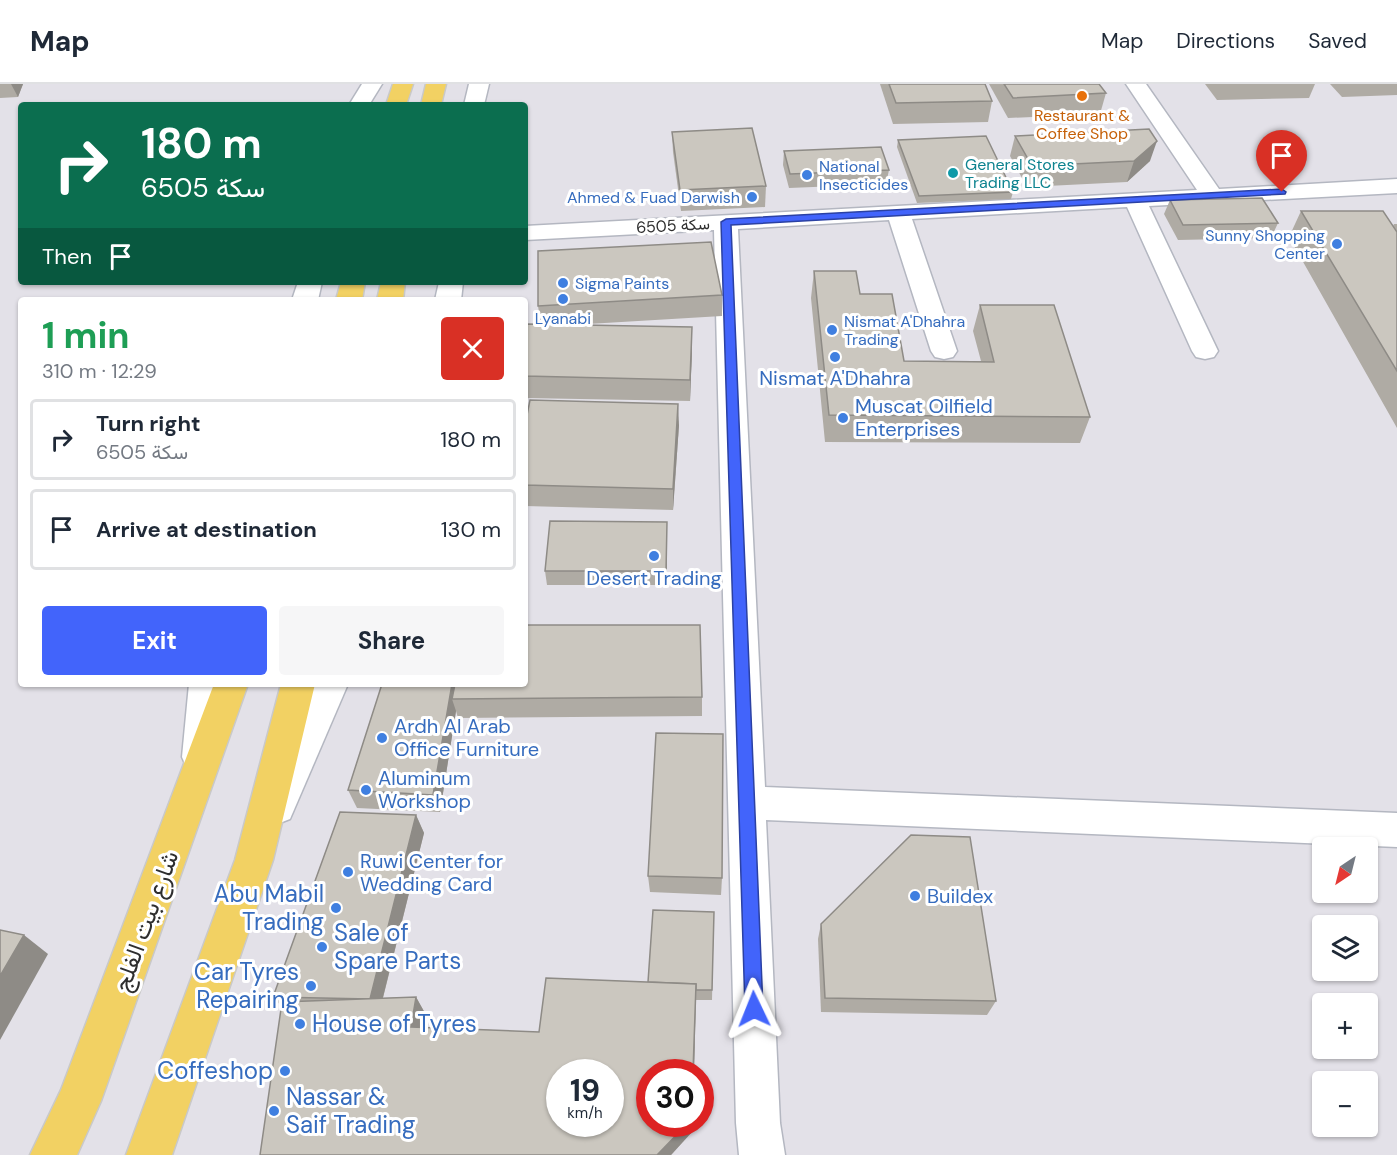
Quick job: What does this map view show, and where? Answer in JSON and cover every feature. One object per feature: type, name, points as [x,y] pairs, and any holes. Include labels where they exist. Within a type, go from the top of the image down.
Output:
[{"type":"main road","points":[[397,102],[403,84]]},
{"type":"main road","points":[[432,102],[436,84]]},
{"type":"main road","name":"شارع بيت الفلج","points":[[53,1155],[79,1101],[230,687]]},
{"type":"main road","points":[[149,1155],[254,860],[297,687]]},
{"type":"street","points":[[358,102],[361,84]]},
{"type":"street","points":[[360,102],[372,84]]},
{"type":"street","points":[[475,102],[479,84]]},
{"type":"street","points":[[1136,84],[1213,195]]},
{"type":"street","name":"سكة 6505","points":[[528,233],[1397,186]]},
{"type":"street","points":[[1135,200],[1205,351]]},
{"type":"street","points":[[898,213],[944,351]]},
{"type":"street","points":[[726,222],[758,1123],[762,1155]]},
{"type":"street","points":[[197,782],[206,687]]},
{"type":"street","points":[[254,860],[330,687]]},
{"type":"street","points":[[747,803],[1397,830]]},
{"type":"shaded area","points":[[0,84],[1397,84],[1397,1155],[0,1155]]},
{"type":"building","points":[[889,84],[985,84],[992,101],[896,103]]},
{"type":"building","points":[[1004,84],[1099,84],[1106,93],[1013,98]]},
{"type":"building","points":[[752,128],[766,186],[680,190],[672,132]]},
{"type":"building","points":[[1149,129],[1157,141],[1134,161],[1032,166],[1015,136]]},
{"type":"building","name":"General Stores Trading LLC","points":[[986,136],[1013,192],[919,196],[898,140]]},
{"type":"building","points":[[881,147],[889,170],[790,174],[784,151]]},
{"type":"building","points":[[1262,198],[1278,223],[1183,225],[1170,200]]},
{"type":"building","points":[[1301,211],[1383,211],[1397,232],[1397,371]]},
{"type":"building","points":[[711,242],[722,295],[538,306],[538,251]]},
{"type":"building","points":[[814,271],[856,271],[860,294],[892,294],[904,361],[994,362],[980,305],[1054,305],[1090,417],[829,415]]},
{"type":"building","points":[[528,324],[692,327],[690,380],[528,376]]},
{"type":"building","points":[[530,400],[678,404],[673,489],[528,485]]},
{"type":"building","points":[[550,521],[667,522],[666,571],[545,571]]},
{"type":"building","points":[[528,625],[700,625],[702,697],[452,699],[454,687],[528,687]]},
{"type":"building","points":[[381,687],[451,687],[433,795],[348,790]]},
{"type":"building","points":[[656,733],[723,734],[722,878],[648,876]]},
{"type":"building","points":[[340,812],[416,815],[370,999],[273,997]]},
{"type":"building","name":"Buildex","points":[[911,835],[970,837],[996,1001],[825,998],[821,924]]},
{"type":"building","points":[[653,910],[714,912],[712,990],[696,990],[696,984],[648,982]]},
{"type":"building","points":[[0,930],[24,935],[0,976]]},
{"type":"building","points":[[546,978],[696,984],[693,1059],[636,1059],[636,1137],[674,1137],[657,1155],[260,1155],[282,1002],[416,997],[411,1027],[539,1032]]},
{"type":"place","name":"Restaurant & Coffee Shop","points":[[1082,96]]},
{"type":"place","name":"General Stores Trading LLC","points":[[953,173]]},
{"type":"place","name":"National Insecticides","points":[[807,175]]},
{"type":"place","name":"Ahmed & Fuad Darwish","points":[[752,197]]},
{"type":"place","name":"Sunny Shopping Center","points":[[1337,244]]},
{"type":"place","name":"Sigma Paints","points":[[563,283]]},
{"type":"place","name":"Lyanabi","points":[[563,299]]},
{"type":"place","name":"Nismat A'Dhahra Trading","points":[[832,330]]},
{"type":"place","name":"Nismat A'Dhahra","points":[[835,357]]},
{"type":"place","name":"Muscat Oilfield Enterprises","points":[[843,418]]},
{"type":"place","name":"Desert Trading","points":[[654,556]]},
{"type":"place","name":"Ardh Al Arab Office Furniture","points":[[382,738]]},
{"type":"place","name":"Aluminum Workshop","points":[[366,790]]},
{"type":"place","name":"Ruwi Center for Wedding Card","points":[[348,872]]},
{"type":"place","name":"Buildex","points":[[915,896]]},
{"type":"place","name":"Abu Mabil Trading","points":[[336,908]]},
{"type":"place","name":"Sale of Spare Parts","points":[[322,947]]},
{"type":"place","name":"Car Tyres Repairing","points":[[311,986]]},
{"type":"place","name":"House of Tyres","points":[[300,1024]]},
{"type":"place","name":"Coffeshop","points":[[285,1071]]},
{"type":"place","name":"Nassar & Saif Trading","points":[[274,1111]]},
{"type":"route","points":[[754,1009],[726,222],[1282,192]]}]
